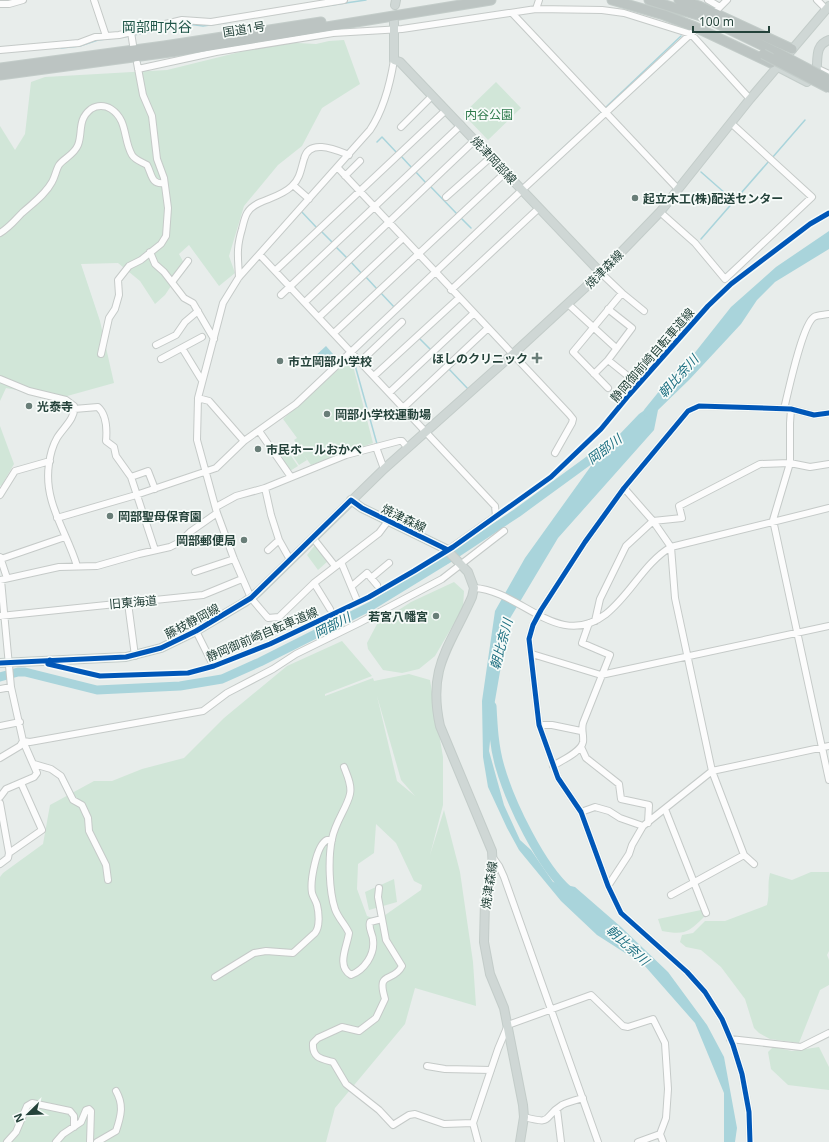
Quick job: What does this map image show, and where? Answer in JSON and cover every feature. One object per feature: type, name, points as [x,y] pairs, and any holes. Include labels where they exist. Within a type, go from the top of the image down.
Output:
[{"type":"highway","name":"国道1号","points":[[0,68],[164,46],[453,0]]},
{"type":"highway","name":"国道1号","points":[[0,75],[185,50],[491,0]]},
{"type":"highway","points":[[612,0],[664,15],[695,27],[778,67]]},
{"type":"highway","points":[[618,0],[646,6],[691,20],[726,35],[829,88]]},
{"type":"highway","points":[[649,0],[704,17],[829,80]]},
{"type":"highway","points":[[679,0],[699,6],[792,50]]},
{"type":"main road","name":"焼津森線","points":[[520,1142],[524,1117],[508,1025],[504,1008],[490,974],[484,942],[486,901],[493,871],[494,859],[440,726],[436,708],[436,689],[441,661],[469,605],[474,588],[472,580],[462,563],[449,551],[362,508],[351,500],[407,447],[427,431],[568,304],[601,273],[660,212],[750,99],[827,7]]},
{"type":"main road","points":[[394,26],[394,60]]},
{"type":"main road","points":[[778,67],[814,85],[818,69],[818,49],[822,43],[829,40]]},
{"type":"main road","name":"焼津岡部線","points":[[394,60],[400,62],[601,273]]},
{"type":"main road","name":"藤枝静岡線","points":[[6,664],[135,656],[161,648],[196,631],[251,598],[351,500]]},
{"type":"street","points":[[0,4],[9,4],[23,0]]},
{"type":"street","points":[[94,0],[106,36]]},
{"type":"street","points":[[0,50],[79,43],[182,20],[211,22],[344,0]]},
{"type":"street","points":[[536,10],[539,0]]},
{"type":"street","points":[[708,0],[718,9],[727,0]]},
{"type":"street","points":[[817,0],[827,7]]},
{"type":"street","points":[[101,354],[109,318],[115,309],[119,295],[118,280],[129,266],[141,260],[164,241],[166,236],[168,208],[164,183],[157,159],[152,116],[143,95],[137,66],[333,33],[513,14],[536,10],[613,11],[693,32],[750,99]]},
{"type":"street","points":[[513,14],[677,188],[677,191]]},
{"type":"street","points":[[130,32],[133,45]]},
{"type":"street","points":[[57,518],[206,473],[216,468],[244,441],[296,404],[522,190],[693,32]]},
{"type":"street","points":[[388,521],[379,533],[314,583],[279,617],[272,619],[268,618],[251,598],[234,559],[216,510],[197,440],[198,398],[223,303],[239,277],[338,168],[370,130],[380,115],[389,88],[394,60]]},
{"type":"street","points":[[818,69],[829,74]]},
{"type":"street","points":[[814,85],[829,93]]},
{"type":"street","points":[[401,127],[432,96]]},
{"type":"street","points":[[0,233],[14,223],[22,213],[46,191],[60,164],[73,153],[78,146],[80,126],[84,118],[91,109],[98,106],[110,107],[115,112],[125,129],[132,155],[147,165],[154,182],[158,184],[164,183]]},
{"type":"street","points":[[276,270],[446,110]]},
{"type":"street","points":[[660,212],[695,243],[725,279],[812,197],[731,123]]},
{"type":"street","points":[[281,295],[461,125]]},
{"type":"street","points":[[305,302],[475,140]]},
{"type":"street","points":[[239,277],[237,245],[245,215],[253,207],[282,194],[294,185],[298,179],[304,156],[308,150],[320,147],[331,148],[349,155]]},
{"type":"street","points":[[446,197],[491,157]]},
{"type":"street","points":[[346,176],[360,161]]},
{"type":"street","points":[[338,168],[573,419],[555,453]]},
{"type":"street","points":[[334,333],[506,172]]},
{"type":"street","points":[[294,185],[309,199]]},
{"type":"street","points":[[451,290],[539,208]]},
{"type":"street","points":[[320,317],[403,238]]},
{"type":"street","points":[[150,252],[155,264],[172,282],[184,298],[194,303],[214,338]]},
{"type":"street","points":[[260,255],[276,270],[492,501],[497,512],[496,516],[449,551]]},
{"type":"street","points":[[172,282],[188,261]]},
{"type":"street","points":[[601,273],[644,311]]},
{"type":"street","points":[[608,388],[573,352],[622,293]]},
{"type":"street","points":[[375,375],[459,298]]},
{"type":"street","points":[[568,304],[592,328],[616,348]]},
{"type":"street","points":[[594,374],[608,360],[632,328],[608,309]]},
{"type":"street","points":[[156,345],[176,335],[185,322],[198,311]]},
{"type":"street","points":[[390,392],[474,313]]},
{"type":"street","points":[[784,409],[797,355],[809,322],[814,317],[829,314]]},
{"type":"street","points":[[361,361],[402,322]]},
{"type":"street","points":[[404,407],[488,328]]},
{"type":"street","points":[[161,359],[202,337]]},
{"type":"street","points":[[182,348],[202,379]]},
{"type":"street","points":[[608,360],[634,381]]},
{"type":"street","points":[[0,380],[28,391],[66,400],[71,403],[74,408],[74,413],[54,443],[50,461],[50,496],[57,518],[77,566]]},
{"type":"street","points":[[198,398],[209,401],[244,441]]},
{"type":"street","points":[[74,408],[93,406],[98,407],[101,410],[107,428],[106,441],[114,448],[116,456],[131,477],[155,550]]},
{"type":"street","points":[[750,1142],[749,1112],[744,1083],[722,1019],[705,992],[682,966],[625,917],[613,899],[581,812],[558,778],[539,725],[532,654],[529,639],[536,614],[585,542],[624,488],[688,411],[694,407],[784,409],[814,415],[829,413]]},
{"type":"street","points":[[792,410],[790,423],[790,463],[773,520],[829,780]]},
{"type":"street","points":[[259,431],[291,477]]},
{"type":"street","points":[[3,579],[59,567],[97,566],[176,545],[216,510],[236,496],[265,488],[346,455],[400,441],[407,447]]},
{"type":"street","points":[[376,447],[384,469]]},
{"type":"street","points":[[0,495],[15,471],[50,461]]},
{"type":"street","points":[[553,766],[581,747],[583,741],[581,731],[601,675],[610,655],[582,643],[592,622],[600,599],[626,546],[653,521],[682,518],[679,506],[760,464],[790,463],[810,467],[829,464]]},
{"type":"street","points":[[131,477],[148,471],[155,489]]},
{"type":"street","points":[[265,488],[271,515],[279,540],[288,556],[292,558]]},
{"type":"street","points":[[624,488],[653,521],[672,547],[675,598],[712,771],[744,855],[754,864]]},
{"type":"street","points":[[474,588],[487,590],[497,594],[561,626],[573,627],[592,622],[611,609],[654,560],[672,547],[773,520],[829,508]]},
{"type":"street","points":[[23,741],[30,742],[203,711],[227,693],[273,669],[296,654],[359,623],[442,579],[504,531]]},
{"type":"street","points":[[0,796],[6,789],[34,777],[37,773],[23,741],[6,664],[2,615],[3,579],[0,558],[65,537]]},
{"type":"street","points":[[313,538],[335,566]]},
{"type":"street","points":[[268,550],[279,540]]},
{"type":"street","points":[[195,572],[234,559]]},
{"type":"street","points":[[341,562],[356,598]]},
{"type":"street","points":[[371,578],[389,563]]},
{"type":"street","points":[[352,586],[367,573],[377,585]]},
{"type":"street","name":"旧東海道","points":[[2,615],[203,595],[242,579]]},
{"type":"street","points":[[314,583],[330,609]]},
{"type":"street","points":[[128,603],[135,656]]},
{"type":"street","points":[[532,654],[601,675],[829,626]]},
{"type":"street","points":[[196,631],[212,663]]},
{"type":"street","points":[[0,689],[11,687]]},
{"type":"street","points":[[0,726],[20,722]]},
{"type":"street","points":[[539,725],[552,725],[581,731]]},
{"type":"street","points":[[0,758],[20,746],[23,741]]},
{"type":"street","points":[[581,812],[595,806],[609,811],[620,818],[645,824],[666,809],[712,771],[829,746]]},
{"type":"street","points":[[581,747],[586,758],[619,784],[621,800],[649,805],[645,824],[632,845],[629,854],[608,886]]},
{"type":"street","points":[[34,764],[51,769],[61,776],[73,800],[82,805],[88,818],[89,831],[106,865],[108,880]]},
{"type":"street","points":[[344,767],[350,782],[350,793],[335,827],[332,840],[332,898],[335,911],[349,933],[342,965],[345,971],[351,974],[358,972],[366,965],[374,941],[369,926],[370,922],[382,919]]},
{"type":"street","points":[[9,853],[42,830],[21,783]]},
{"type":"street","points":[[0,803],[9,853],[8,858],[0,864]]},
{"type":"street","points":[[666,809],[693,883],[706,913]]},
{"type":"street","points":[[215,977],[254,953],[266,951],[293,953],[316,933],[318,929],[317,904],[312,888],[314,871],[320,846],[327,840],[332,840]]},
{"type":"street","points":[[671,895],[744,855]]},
{"type":"street","points":[[494,859],[502,872],[598,1142]]},
{"type":"street","points":[[379,888],[378,897],[386,940],[402,966],[400,970],[383,982],[381,986],[385,999],[376,1018],[364,1029],[354,1031],[342,1027],[318,1038],[313,1044],[312,1051],[316,1057],[333,1062],[346,1084],[380,1110],[393,1125],[409,1115],[415,1114],[444,1124],[473,1123]]},
{"type":"street","points":[[478,1142],[473,1123],[508,1025],[591,995],[623,1026],[628,1027],[653,1019],[665,1043],[668,1089],[666,1118],[660,1134],[663,1142]]},
{"type":"street","points":[[730,1039],[800,1046],[829,1033]]},
{"type":"street","points":[[427,1066],[445,1069],[491,1070]]},
{"type":"street","points":[[98,1142],[116,1131],[122,1110],[120,1099],[116,1091]]},
{"type":"street","points":[[524,1117],[540,1121],[545,1120],[562,1105],[583,1098]]},
{"type":"street","points":[[7,1142],[16,1132],[26,1106],[32,1103],[70,1112],[74,1116],[74,1127]]},
{"type":"street","points":[[56,1142],[63,1134],[81,1122],[86,1110],[89,1109],[91,1111],[90,1142]]},
{"type":"street","points":[[557,1109],[561,1142]]},
{"type":"street","points":[[638,1142],[660,1134]]},
{"type":"green space","points":[[344,40],[360,84],[322,108],[302,146],[278,165],[244,206],[229,256],[235,273],[219,286],[189,245],[179,254],[185,265],[165,295],[155,304],[140,281],[118,263],[81,264],[100,321],[114,383],[60,398],[6,388],[0,401],[0,126],[15,150],[25,134],[31,82],[45,77],[167,70],[280,42],[316,44]]},
{"type":"green space","name":"内谷公園","points":[[496,82],[521,108],[488,140],[463,114]]},
{"type":"green space","name":"岡部小学校運動場","points":[[351,358],[373,443],[311,465],[303,454],[307,460],[299,465],[289,450],[297,444],[294,440],[297,438],[283,419]]},
{"type":"green space","points":[[0,426],[14,464],[0,486]]},
{"type":"green space","points":[[287,450],[298,466],[290,471],[280,455]]},
{"type":"green space","points":[[316,544],[328,561],[318,570],[307,555]]},
{"type":"green space","points":[[454,582],[464,591],[463,608],[435,656],[419,669],[402,673],[383,670],[368,649],[367,643],[377,624],[411,602]]},
{"type":"green space","points":[[342,641],[372,676],[325,694],[325,696],[373,678],[374,681],[409,674],[430,680],[443,757],[443,805],[430,855],[444,810],[460,872],[473,962],[476,1006],[415,988],[405,1024],[335,1108],[326,1142],[0,1142],[0,877],[3,873],[43,844],[50,805],[94,781],[112,781],[142,769],[184,758],[224,718],[287,666]],"holes":[[[377,696],[401,780],[415,796],[397,781]],[[376,824],[396,843],[414,881],[422,885],[421,890],[378,920],[367,916],[357,889],[358,864],[374,853]]]},
{"type":"green space","points":[[811,872],[829,872],[829,951],[827,955],[829,960],[829,985],[820,990],[799,1043],[770,1039],[759,1033],[754,1028],[745,999],[721,967],[701,950],[686,947],[680,942],[682,935],[693,933],[705,921],[725,921],[767,905],[770,873],[792,880]]},
{"type":"green space","points":[[394,879],[397,902],[369,910],[365,892]]},
{"type":"green space","points":[[701,910],[704,917],[689,930],[681,933],[662,931],[658,919]]},
{"type":"green space","points":[[773,1047],[792,1051],[819,1047],[829,1067],[829,1090],[788,1085],[771,1069],[768,1052]]},
{"type":"water","points":[[829,231],[829,249],[775,282],[757,300],[741,324],[689,380],[658,410],[654,430],[558,538],[509,620],[493,712],[489,751],[504,805],[520,840],[531,850],[553,882],[575,887],[621,927],[668,972],[707,1025],[724,1057],[737,1128],[735,1142],[724,1142],[724,1093],[695,1023],[644,965],[597,935],[561,901],[519,850],[488,787],[483,757],[482,701],[495,611],[525,558],[596,459],[639,414],[655,403],[731,307],[776,267]]},
{"type":"water","points":[[326,346],[333,354],[320,366],[313,358]]},
{"type":"waterway","points":[[305,9],[366,0]]},
{"type":"waterway","points":[[134,35],[188,24],[203,26],[230,22]]},
{"type":"waterway","points":[[61,48],[80,46],[98,40],[130,36]]},
{"type":"waterway","points":[[605,108],[681,36]]},
{"type":"waterway","points":[[551,159],[603,111]]},
{"type":"waterway","points":[[772,158],[805,120]]},
{"type":"waterway","points":[[377,142],[382,137],[397,153]]},
{"type":"waterway","points":[[400,155],[412,168]]},
{"type":"waterway","points":[[701,239],[769,161]]},
{"type":"waterway","points":[[415,171],[426,183]]},
{"type":"waterway","points":[[701,172],[734,201]]},
{"type":"waterway","points":[[429,185],[457,214]]},
{"type":"waterway","points":[[300,210],[317,228]]},
{"type":"waterway","points":[[460,217],[471,228]]},
{"type":"waterway","points":[[320,230],[333,243]]},
{"type":"waterway","points":[[335,246],[348,259]]},
{"type":"waterway","points":[[351,262],[362,274]]},
{"type":"waterway","points":[[365,276],[377,289]]},
{"type":"waterway","points":[[380,292],[395,308]]},
{"type":"waterway","points":[[419,338],[432,351]]},
{"type":"waterway","points":[[434,354],[445,366]]},
{"type":"waterway","points":[[353,358],[377,444]]},
{"type":"waterway","points":[[448,368],[469,390]]},
{"type":"waterway","name":"朝比奈川","points":[[648,412],[678,375]]},
{"type":"waterway","name":"岡部川","points":[[0,677],[18,672],[25,672],[97,690],[180,686],[222,679],[260,662],[371,606],[446,560],[517,513],[617,440]]},
{"type":"waterway","name":"朝比奈川","points":[[492,706],[496,752],[511,798],[538,850],[558,880],[569,891]]},
{"type":"cycle path","name":"静岡御前崎自転車道線","points":[[50,660],[48,664],[100,676],[188,673],[214,666],[270,644],[369,597],[453,547],[551,477],[601,429],[708,306],[731,284],[810,224],[829,213]]},
{"type":"cycle path","points":[[750,1142],[749,1112],[742,1074],[733,1045],[722,1019],[705,992],[687,972],[621,913],[608,886],[581,812],[558,778],[539,725],[529,639],[533,625],[541,610],[585,542],[624,488],[688,411],[699,406],[791,409],[814,415],[829,413]]},
{"type":"cycle path","points":[[0,663],[126,657],[161,648],[196,631],[251,598],[351,500],[362,508],[448,550]]},
{"type":"place","name":"起立木工(株)配送センター","points":[[635,198]]},
{"type":"place","name":"ほしのクリニック","points":[[537,358]]},
{"type":"place","name":"市立岡部小学校","points":[[280,361]]},
{"type":"place","name":"光泰寺","points":[[29,406]]},
{"type":"place","name":"岡部小学校運動場","points":[[327,414]]},
{"type":"place","name":"市民ホールおかべ","points":[[258,449]]},
{"type":"place","name":"岡部聖母保育園","points":[[110,516]]},
{"type":"place","name":"岡部郵便局","points":[[244,540]]},
{"type":"place","name":"若宮八幡宮","points":[[436,616]]},
{"type":"district","name":"岡部町内谷","points":[[157,26]]}]
